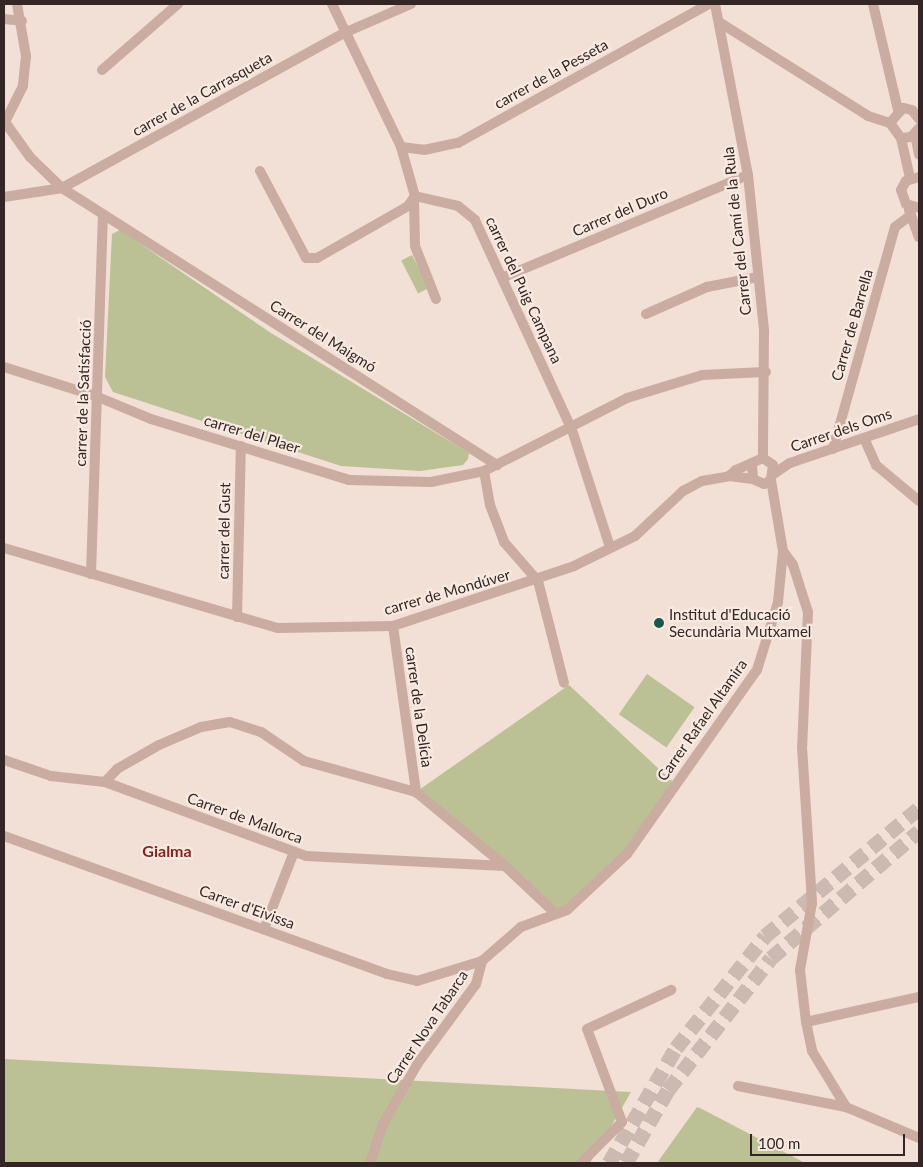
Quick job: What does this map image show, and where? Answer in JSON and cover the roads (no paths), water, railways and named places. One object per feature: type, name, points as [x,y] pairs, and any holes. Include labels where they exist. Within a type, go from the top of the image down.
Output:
[{"type":"street","points":[[4,122],[23,86],[26,56],[22,21],[17,4]]},
{"type":"street","points":[[102,70],[178,4]]},
{"type":"street","points":[[332,4],[344,34],[401,146],[415,196],[415,246],[436,299]]},
{"type":"street","name":"carrer de la Carrasqueta","points":[[4,197],[62,188],[344,34],[411,4]]},
{"type":"street","name":"carrer de la Pesseta","points":[[401,146],[424,150],[458,143],[709,4]]},
{"type":"street","name":"Carrer del Camí de la Rula","points":[[715,4],[748,175],[766,372],[767,460]]},
{"type":"street","points":[[873,4],[898,110],[890,123]]},
{"type":"street","points":[[4,19],[22,21]]},
{"type":"street","points":[[719,22],[868,116],[890,123],[901,138],[915,177],[901,190],[919,237]]},
{"type":"street","points":[[898,110],[918,113]]},
{"type":"street","name":"Carrer del Maigmó","points":[[4,122],[30,157],[62,188],[497,465]]},
{"type":"street","points":[[901,138],[917,131],[919,155]]},
{"type":"street","points":[[260,171],[306,258],[317,258],[408,206],[415,196]]},
{"type":"street","name":"Carrer del Duro","points":[[504,277],[748,175]]},
{"type":"street","name":"carrer del Puig Campana","points":[[415,196],[458,206],[476,220],[504,277],[572,430],[610,547]]},
{"type":"street","points":[[906,204],[919,208]]},
{"type":"street","name":"carrer de la Satisfacció","points":[[91,574],[103,214]]},
{"type":"street","name":"Carrer de Barrella","points":[[833,449],[895,228],[911,215]]},
{"type":"street","points":[[646,314],[707,287],[758,277]]},
{"type":"street","name":"carrer del Plaer","points":[[4,367],[98,397],[151,420],[349,480],[431,482],[484,471],[497,465]]},
{"type":"street","points":[[497,465],[572,430],[627,398],[702,375],[766,372]]},
{"type":"street","name":"Carrer dels Oms","points":[[773,476],[790,463],[919,419]]},
{"type":"street","points":[[864,438],[876,465],[919,501]]},
{"type":"street","name":"carrer del Gust","points":[[237,618],[241,446]]},
{"type":"street","name":"Carrer dels Oms","points":[[767,460],[790,463]]},
{"type":"street","name":"carrer de Mondúver","points":[[4,548],[237,618],[278,628],[393,626],[538,581],[635,536],[683,491],[702,481],[729,476],[752,464],[767,460]]},
{"type":"street","name":"Carrer Rafael Altamira","points":[[555,913],[567,910],[627,854],[758,670],[778,602],[783,551],[772,500],[773,476],[767,460]]},
{"type":"street","points":[[752,464],[756,481],[773,476]]},
{"type":"street","points":[[484,471],[490,505],[504,542],[538,581],[564,683]]},
{"type":"street","name":"carrer de Mondúver","points":[[729,476],[756,481]]},
{"type":"street","name":"Carrer Rafael Altamira","points":[[756,481],[772,500]]},
{"type":"street","points":[[783,551],[793,565],[808,612],[802,748],[812,903],[800,970],[806,1022],[812,1051],[846,1107]]},
{"type":"street","name":"carrer de la Delícia","points":[[393,626],[416,792]]},
{"type":"street","points":[[105,782],[117,769],[159,744],[201,727],[230,722],[261,732],[304,761],[416,792],[505,866],[555,913]]},
{"type":"street","name":"Carrer de Mallorca","points":[[4,760],[51,776],[105,782],[294,852],[505,866]]},
{"type":"street","name":"Carrer d'Eivissa","points":[[4,836],[387,974],[417,981],[482,961]]},
{"type":"street","points":[[264,929],[294,852]]},
{"type":"street","name":"Carrer Nova Tabarca","points":[[370,1163],[383,1124],[418,1063],[476,984],[482,961],[512,933],[555,913]]},
{"type":"street","points":[[581,1163],[622,1122],[587,1029],[671,990]]},
{"type":"street","points":[[806,1022],[919,998]]},
{"type":"street","points":[[738,1086],[846,1107],[919,1138]]},
{"type":"tunnel","points":[[609,1163],[676,1048],[765,936],[919,808]]},
{"type":"tunnel","points":[[626,1163],[668,1090],[771,958],[919,831]]},
{"type":"place","name":"Institut d'Educació Secundària Mutxamel","points":[[659,623]]},
{"type":"district","name":"Gialma","points":[[167,851]]}]
